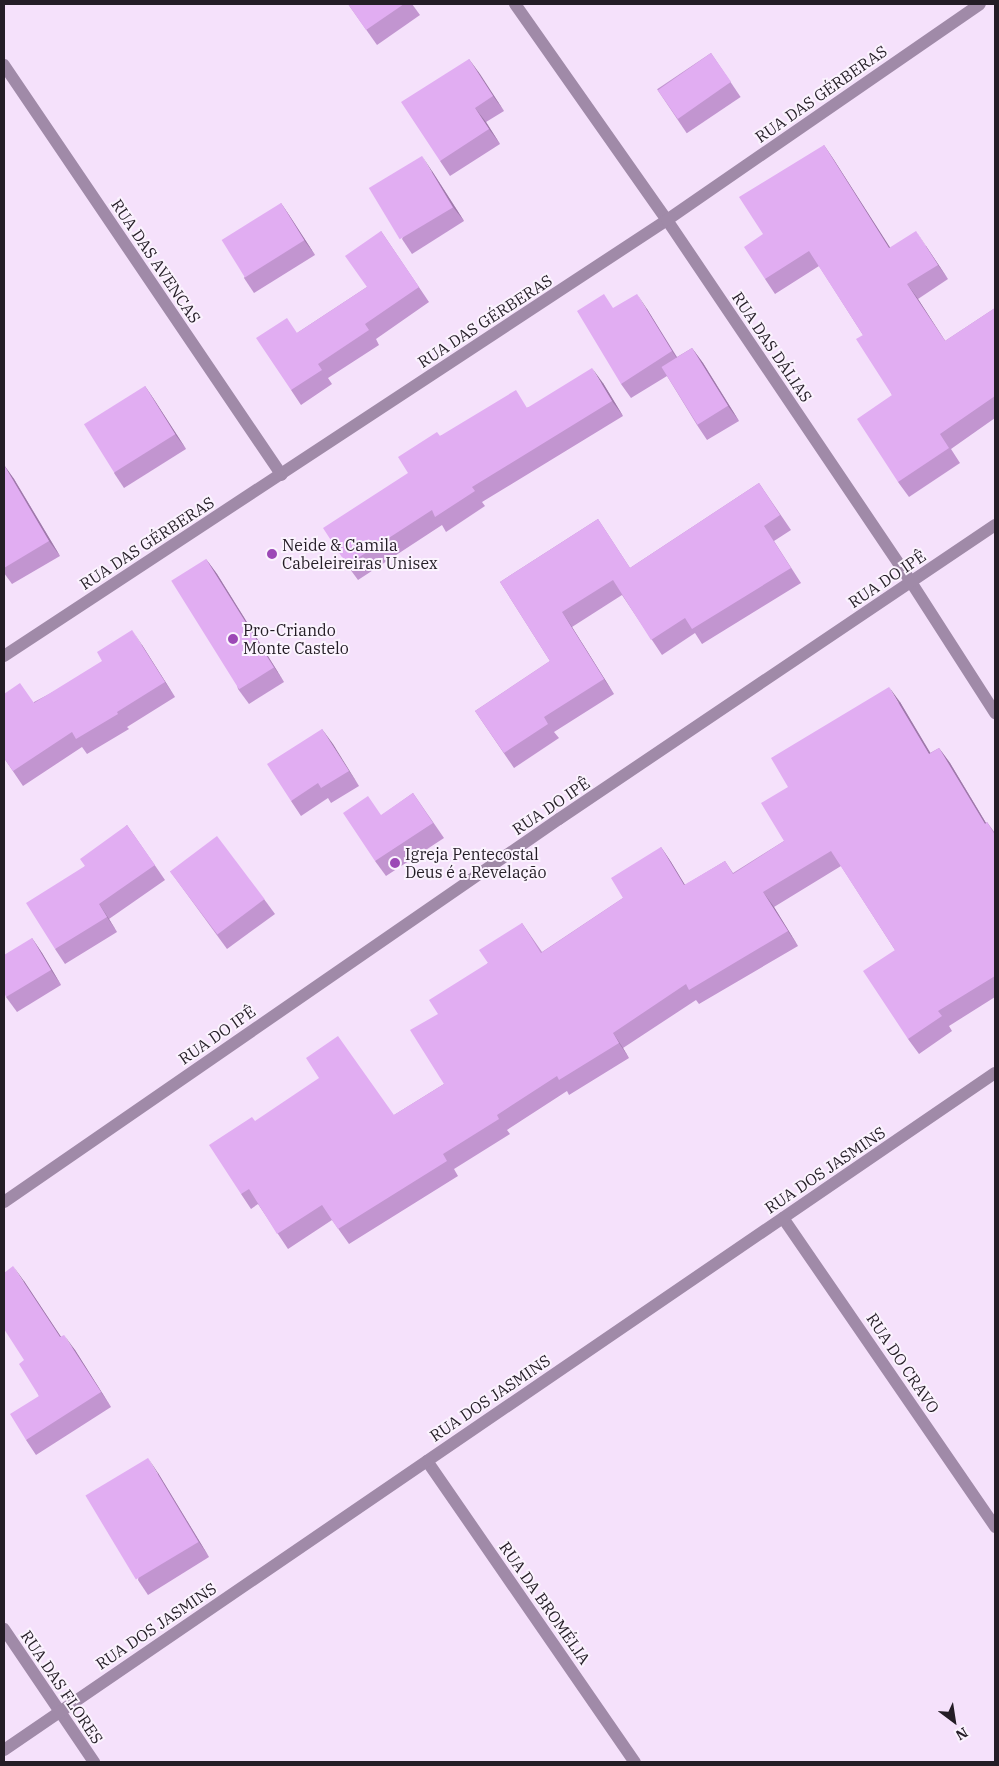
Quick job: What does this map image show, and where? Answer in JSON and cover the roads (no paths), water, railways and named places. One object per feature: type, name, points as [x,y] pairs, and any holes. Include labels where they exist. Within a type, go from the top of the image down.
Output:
[{"type":"street","name":"RUA DAS DÁLIAS","points":[[515,4],[667,220],[912,582],[995,713]]},
{"type":"street","name":"RUA DAS GÉRBERAS","points":[[4,656],[282,475],[667,220],[980,4]]},
{"type":"street","name":"RUA DAS AVENCAS","points":[[4,65],[282,475]]},
{"type":"street","name":"RUA DO IPÊ","points":[[4,1202],[559,819],[995,525]]},
{"type":"street","name":"RUA DOS JASMINS","points":[[4,1750],[995,1074]]},
{"type":"street","name":"RUA DO CRAVO","points":[[783,1218],[995,1527]]},
{"type":"street","name":"RUA DA BROMÉLIA","points":[[428,1461],[635,1762]]},
{"type":"street","name":"RUA DAS FLORES","points":[[4,1629],[94,1762]]},
{"type":"place","name":"Neide & Camila Cabeleireiras Unisex","points":[[272,554]]},
{"type":"place","name":"Pro-Criando Monte Castelo","points":[[233,639]]},
{"type":"place","name":"Igreja Pentecostal Deus é a Revelação","points":[[395,863]]}]
